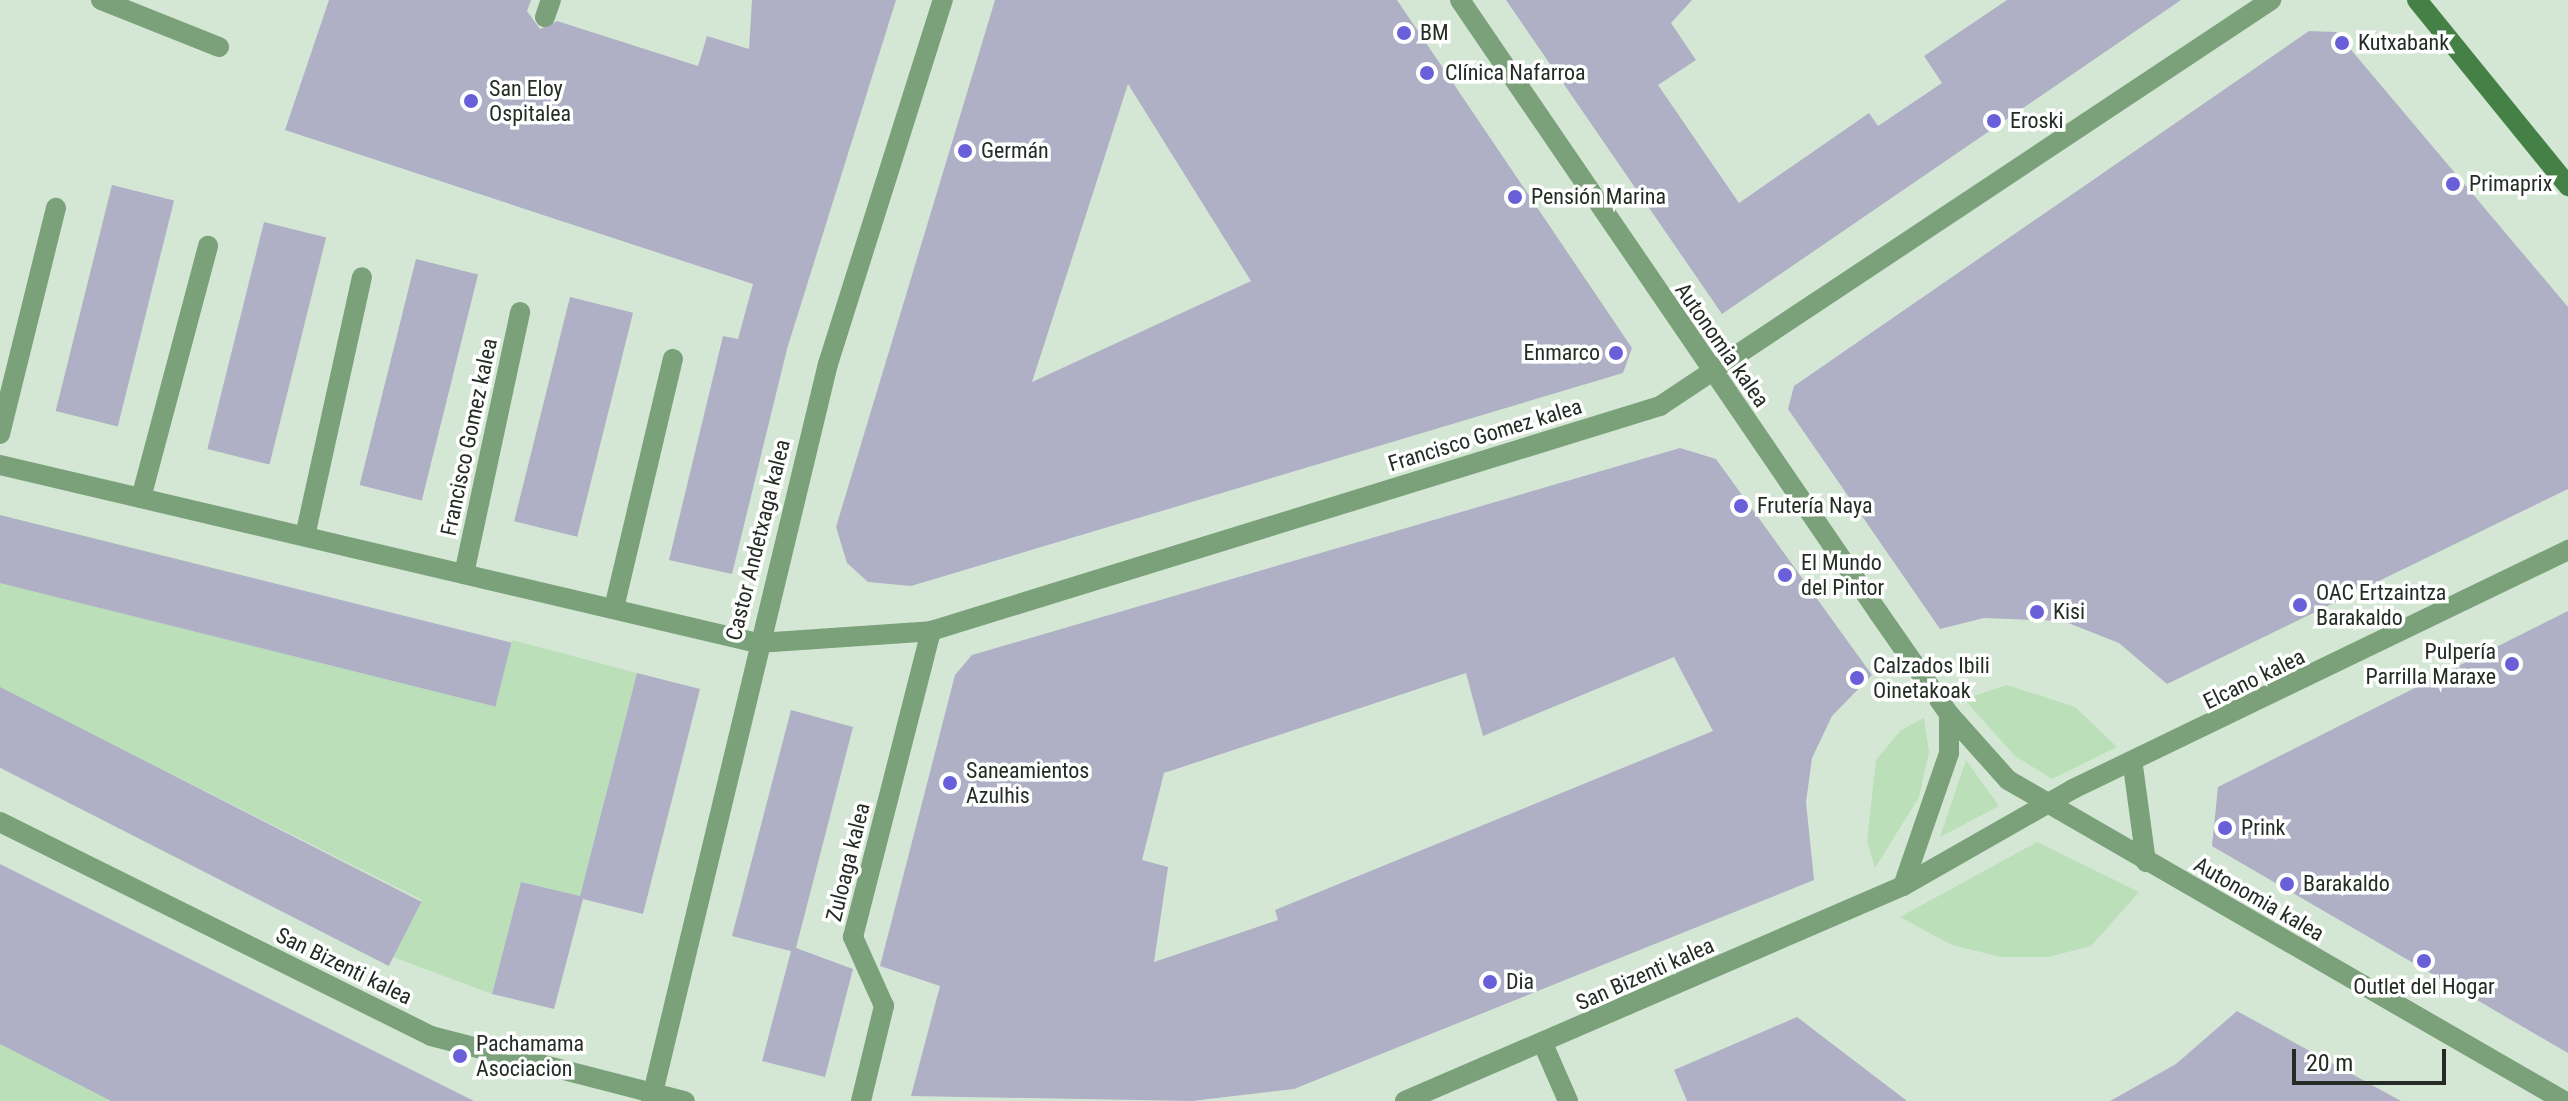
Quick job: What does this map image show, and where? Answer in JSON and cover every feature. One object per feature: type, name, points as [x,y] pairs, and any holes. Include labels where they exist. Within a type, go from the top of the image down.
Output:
[{"type":"street","points":[[101,0],[219,47]]},
{"type":"street","name":"Castor Andetxaga kalea","points":[[651,1097],[757,643],[828,364],[943,0]]},
{"type":"street","name":"Autonomia kalea","points":[[1460,0],[1712,374],[1949,714],[2008,780],[2045,806],[2564,1101]]},
{"type":"street","name":"Francisco Gomez kalea","points":[[0,465],[757,643],[931,631],[1660,406],[2271,0]]},
{"type":"street","points":[[2417,0],[2568,186]]},
{"type":"street","points":[[0,434],[56,208]]},
{"type":"street","points":[[141,498],[208,246]]},
{"type":"street","points":[[305,536],[362,277]]},
{"type":"street","name":"Francisco Gomez kalea","points":[[464,574],[520,312]]},
{"type":"street","points":[[614,608],[673,359]]},
{"type":"street","name":"Elcano kalea","points":[[1903,886],[2045,806],[2133,766],[2568,550]]},
{"type":"street","name":"Zuloaga kalea","points":[[861,1101],[884,1006],[853,937],[931,631]]},
{"type":"street","points":[[1903,886],[1949,753],[1949,714]]},
{"type":"street","points":[[2133,766],[2146,862]]},
{"type":"street","name":"San Bizenti kalea","points":[[0,822],[431,1036],[651,1097],[685,1101]]},
{"type":"street","name":"San Bizenti kalea","points":[[1405,1101],[1544,1046],[1903,886]]},
{"type":"street","points":[[1544,1046],[1568,1101]]},
{"type":"green space","points":[[0,581],[496,703],[512,640],[637,673],[580,896],[521,882],[492,994],[393,957],[422,900],[0,688]]},
{"type":"green space","points":[[2007,685],[2075,707],[2117,747],[2052,779],[2015,756],[1964,699]]},
{"type":"green space","points":[[1924,718],[1929,752],[1919,797],[1875,868],[1867,840],[1876,760],[1901,730]]},
{"type":"green space","points":[[1966,760],[1999,806],[1940,837]]},
{"type":"green space","points":[[2037,842],[2139,892],[2091,946],[2048,957],[2001,957],[1952,945],[1900,917]]},
{"type":"green space","points":[[0,1044],[111,1101],[0,1101]]},
{"type":"building","points":[[329,0],[531,0],[527,11],[540,29],[557,21],[698,66],[707,36],[749,49],[752,0],[896,0],[787,349],[732,574],[669,560],[723,336],[738,339],[753,284],[285,130]]},
{"type":"building","points":[[995,0],[1397,0],[1632,348],[1623,373],[911,586],[868,582],[847,563],[836,527]],"holes":[[[1128,84],[1251,281],[1032,382]]]},
{"type":"building","points":[[1506,0],[1692,0],[1671,23],[1696,60],[1658,85],[1739,203],[1869,113],[1878,126],[1942,83],[1924,56],[2007,0],[2181,0],[1722,314]]},
{"type":"building","points":[[2309,31],[2336,32],[2568,307],[2568,489],[2167,684],[2119,643],[2063,621],[1984,618],[1940,629],[1788,409],[1794,386]]},
{"type":"building","points":[[112,185],[174,200],[118,427],[56,411]]},
{"type":"building","points":[[264,222],[326,237],[269,465],[207,449]]},
{"type":"building","points":[[416,259],[478,274],[422,501],[360,485]]},
{"type":"building","points":[[570,297],[633,313],[577,537],[514,521]]},
{"type":"building","points":[[1680,448],[1716,459],[1872,675],[1832,716],[1812,758],[1806,802],[1814,880],[1294,1089],[1192,1101],[911,1096],[940,986],[880,966],[955,675],[972,655]],"holes":[[[1674,657],[1713,731],[1275,910],[1278,920],[1154,962],[1168,867],[1142,860],[1164,773],[1466,673],[1483,736]]]},
{"type":"building","points":[[0,515],[511,642],[495,707],[0,583]]},
{"type":"building","points":[[2568,611],[2568,1053],[2212,846],[2218,787]]},
{"type":"building","points":[[637,673],[700,689],[643,914],[583,899],[554,1009],[492,994],[521,882],[580,896]]},
{"type":"building","points":[[0,687],[421,902],[389,966],[0,768]]},
{"type":"building","points":[[791,710],[853,727],[796,948],[853,969],[825,1077],[762,1061],[791,951],[732,936]]},
{"type":"building","points":[[0,864],[474,1101],[111,1101],[0,1044]]},
{"type":"building","points":[[2237,1011],[2401,1101],[2110,1101],[2176,1064]]},
{"type":"building","points":[[1797,1017],[1907,1101],[1687,1101],[1674,1070]]},
{"type":"place","name":"BM","points":[[1404,33]]},
{"type":"place","name":"Kutxabank","points":[[2342,43]]},
{"type":"place","name":"Clínica Nafarroa","points":[[1427,73]]},
{"type":"place","name":"San Eloy Ospitalea","points":[[471,101]]},
{"type":"place","name":"Eroski","points":[[1994,121]]},
{"type":"place","name":"Germán","points":[[965,151]]},
{"type":"place","name":"Primaprix","points":[[2453,184]]},
{"type":"place","name":"Pensión Marina","points":[[1515,197]]},
{"type":"place","name":"Enmarco","points":[[1616,353]]},
{"type":"place","name":"Frutería Naya","points":[[1741,506]]},
{"type":"place","name":"El Mundo del Pintor","points":[[1785,575]]},
{"type":"place","name":"OAC Ertzaintza Barakaldo","points":[[2300,605]]},
{"type":"place","name":"Kisi","points":[[2037,612]]},
{"type":"place","name":"Pulpería Parrilla Maraxe","points":[[2512,664]]},
{"type":"place","name":"Calzados Ibili Oinetakoak","points":[[1857,678]]},
{"type":"place","name":"Saneamientos Azulhis","points":[[950,783]]},
{"type":"place","name":"Prink","points":[[2225,828]]},
{"type":"place","name":"Barakaldo","points":[[2287,884]]},
{"type":"place","name":"Outlet del Hogar","points":[[2424,961]]},
{"type":"place","name":"Dia","points":[[1490,982]]},
{"type":"place","name":"Pachamama Asociacion","points":[[460,1056]]}]
